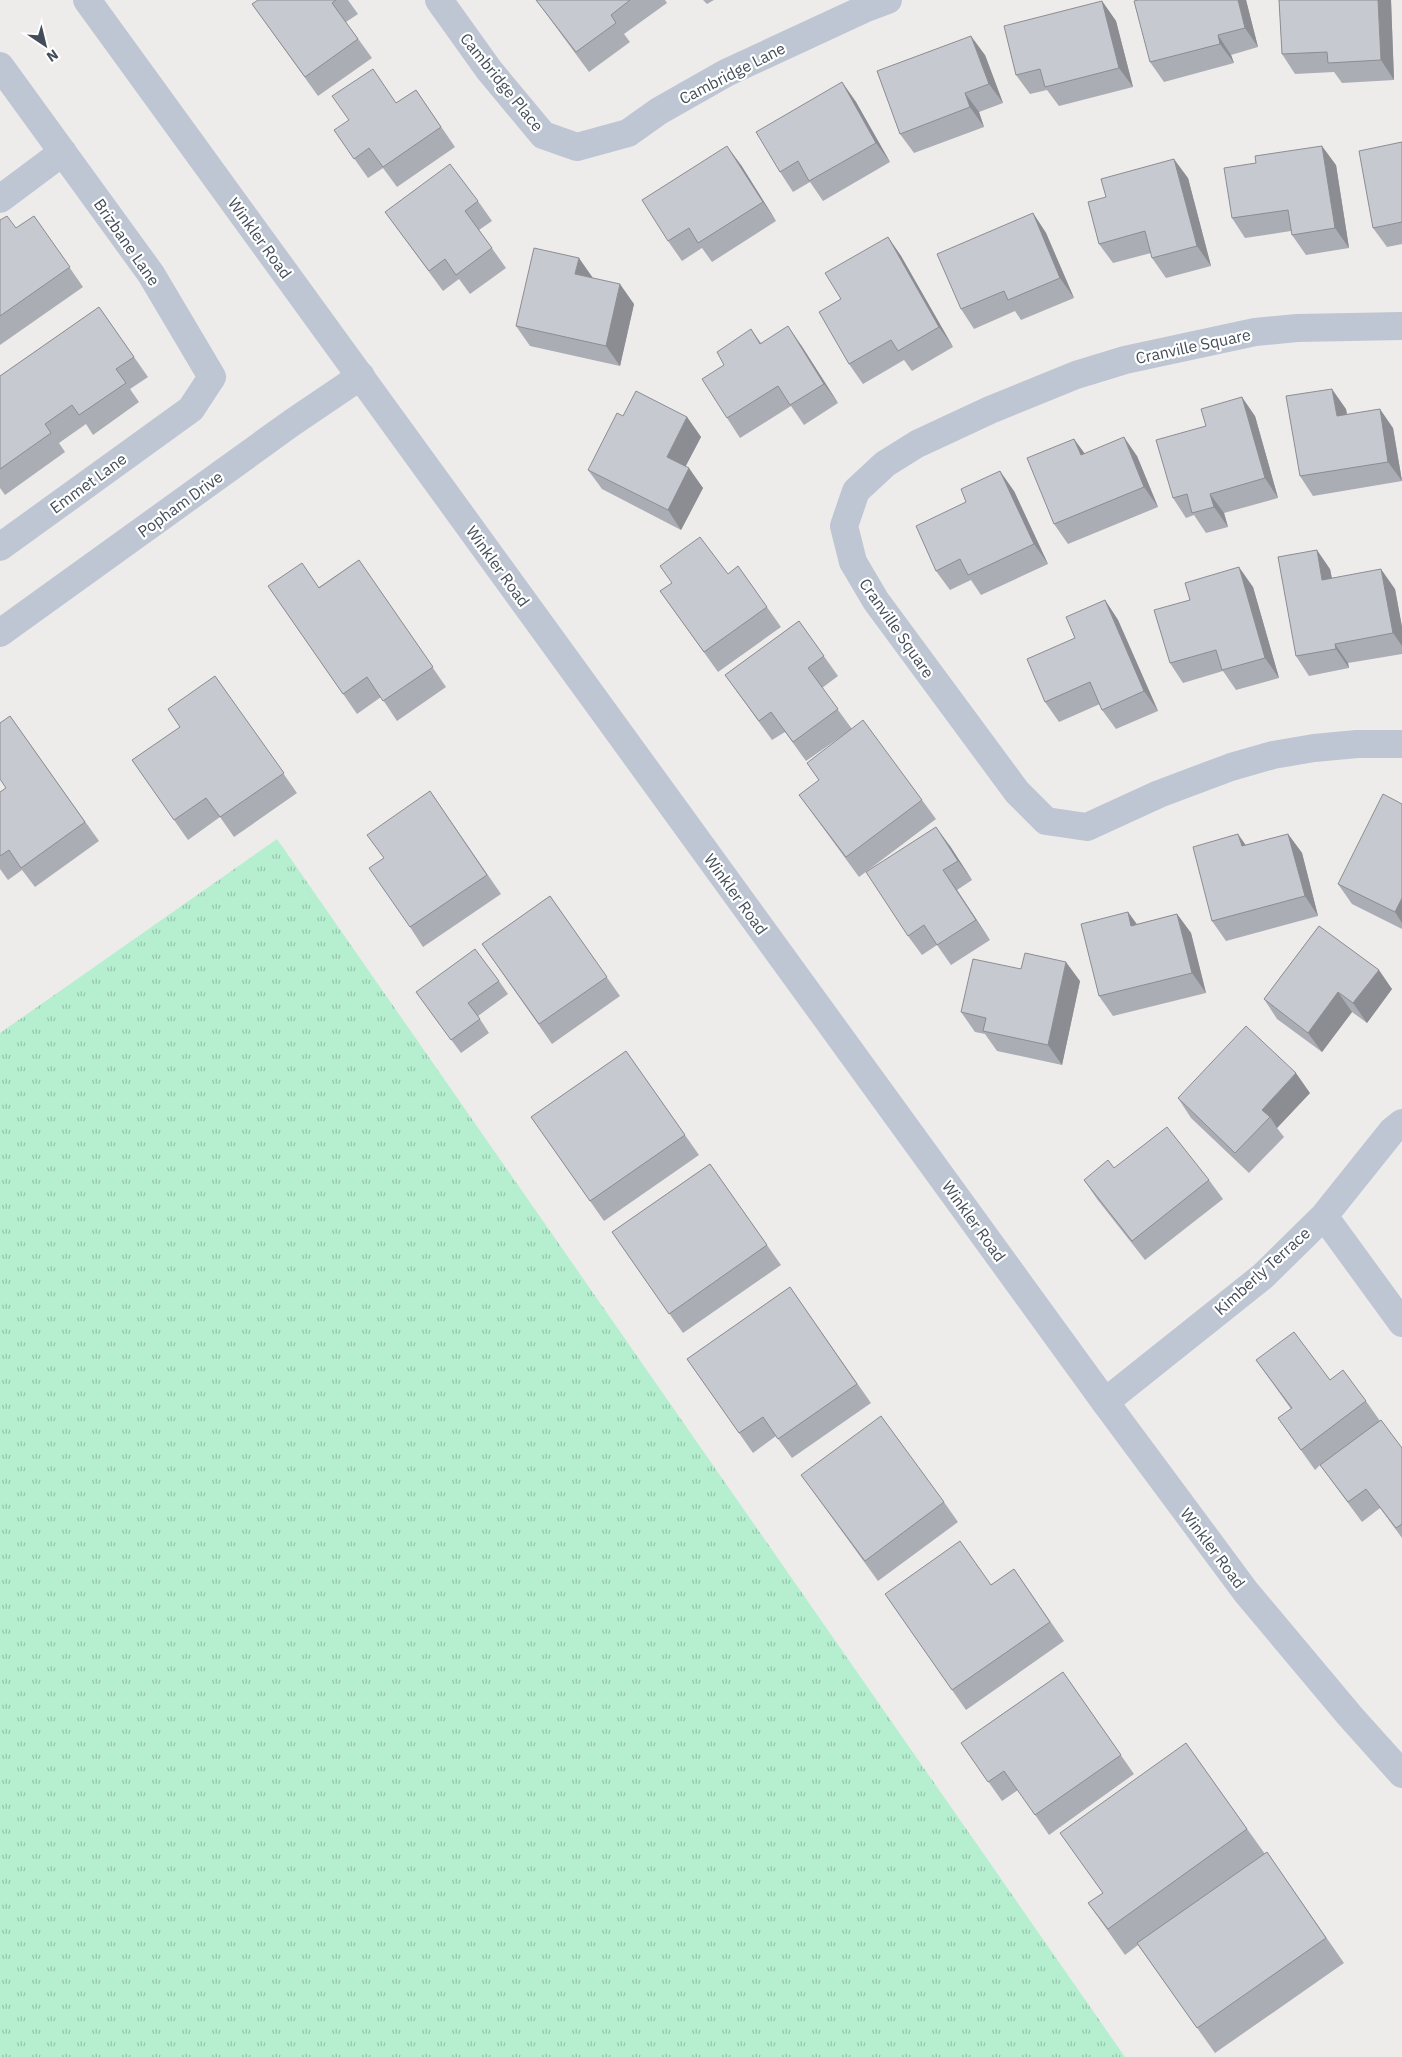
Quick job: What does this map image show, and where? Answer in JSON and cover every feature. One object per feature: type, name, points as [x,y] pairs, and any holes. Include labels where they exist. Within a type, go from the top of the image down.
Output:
[{"type":"street","name":"Winkler Road","points":[[87,0],[1105,1402],[1246,1592],[1350,1716],[1402,1774]]},
{"type":"street","name":"Cambridge Place","points":[[439,0],[489,70],[543,135],[577,147]]},
{"type":"street","name":"Cambridge Lane","points":[[577,147],[628,133],[658,112],[726,73],[864,9],[888,0]]},
{"type":"street","name":"Brizbane Lane","points":[[0,66],[151,274],[212,377],[191,409],[176,420]]},
{"type":"street","points":[[0,199],[64,152]]},
{"type":"street","name":"Cranville Square","points":[[1402,326],[1296,328],[1255,332],[1125,360],[1076,376],[990,410],[918,444],[885,464],[856,491],[844,526],[853,562],[876,601],[1017,792],[1046,821],[1087,827],[1159,794],[1231,767],[1273,756],[1314,748],[1357,744],[1402,744]]},
{"type":"street","name":"Popham Drive","points":[[0,632],[293,422],[361,376]]},
{"type":"street","name":"Emmet Lane","points":[[0,547],[176,420]]},
{"type":"street","name":"Kimberly Terrace","points":[[1105,1402],[1263,1276],[1324,1216],[1392,1131],[1402,1123]]},
{"type":"street","points":[[1324,1216],[1402,1323]]},
{"type":"green space","points":[[277,839],[1125,2057],[0,2057],[0,1033]]},
{"type":"building","points":[[258,0],[336,0],[332,3],[358,39],[305,77],[252,4]]},
{"type":"building","points":[[536,0],[630,0],[611,15],[616,23],[576,52]]},
{"type":"building","points":[[1238,0],[1245,28],[1218,35],[1220,44],[1150,62],[1134,1]]},
{"type":"building","points":[[1279,0],[1378,0],[1381,60],[1328,63],[1327,52],[1282,54]]},
{"type":"building","points":[[1102,1],[1119,68],[1045,87],[1040,69],[1016,75],[1004,26]]},
{"type":"building","points":[[971,36],[989,84],[965,93],[970,107],[900,134],[877,71]]},
{"type":"building","points":[[373,69],[396,103],[416,90],[441,127],[383,167],[369,148],[354,159],[334,130],[349,120],[332,96]]},
{"type":"building","points":[[842,82],[876,143],[809,181],[798,161],[780,172],[756,132]]},
{"type":"building","points":[[1402,142],[1402,222],[1373,228],[1359,151]]},
{"type":"building","points":[[727,146],[763,202],[698,243],[689,228],[668,241],[642,200]]},
{"type":"building","points":[[1322,146],[1335,228],[1292,235],[1288,210],[1232,218],[1224,168],[1256,163],[1255,156]]},
{"type":"building","points":[[1174,159],[1197,246],[1152,258],[1145,231],[1099,244],[1088,202],[1106,197],[1101,179]]},
{"type":"building","points":[[450,164],[478,201],[465,211],[492,248],[456,275],[445,259],[429,271],[385,212]]},
{"type":"building","points":[[1033,213],[1060,278],[1008,300],[1004,291],[961,309],[937,254]]},
{"type":"building","points":[[7,216],[16,228],[34,216],[70,267],[0,316],[0,220]]},
{"type":"building","points":[[888,237],[939,327],[898,351],[891,340],[849,364],[819,312],[841,299],[825,273]]},
{"type":"building","points":[[534,248],[579,258],[575,274],[620,284],[606,346],[516,326]]},
{"type":"building","points":[[99,307],[134,357],[116,369],[126,383],[79,415],[72,405],[45,424],[51,433],[0,469],[0,376]]},
{"type":"building","points":[[788,326],[824,384],[790,405],[778,386],[727,418],[702,379],[724,365],[717,352],[751,329],[760,344]]},
{"type":"building","points":[[1332,389],[1337,416],[1380,409],[1388,462],[1300,476],[1286,396]]},
{"type":"building","points":[[636,391],[687,417],[667,457],[689,468],[668,510],[588,470],[617,413],[623,416]]},
{"type":"building","points":[[1242,397],[1265,478],[1210,494],[1214,507],[1192,513],[1187,494],[1173,498],[1156,440],[1206,426],[1201,409]]},
{"type":"building","points":[[1124,437],[1144,487],[1054,524],[1027,458],[1074,439],[1081,455]]},
{"type":"building","points":[[1000,471],[1034,544],[968,575],[960,559],[936,571],[916,526],[966,502],[961,489]]},
{"type":"building","points":[[700,537],[728,574],[738,566],[767,607],[704,652],[660,591],[672,583],[660,566]]},
{"type":"building","points":[[1317,550],[1322,580],[1381,569],[1393,633],[1335,644],[1336,649],[1296,656],[1278,557]]},
{"type":"building","points":[[359,560],[433,667],[383,701],[367,677],[343,694],[268,586],[302,563],[319,588]]},
{"type":"building","points":[[1239,567],[1265,658],[1222,670],[1216,650],[1170,663],[1154,610],[1190,600],[1185,583]]},
{"type":"building","points":[[1105,600],[1144,691],[1102,710],[1090,682],[1045,702],[1027,659],[1075,638],[1066,617]]},
{"type":"building","points":[[799,621],[824,656],[808,668],[838,709],[793,742],[771,712],[759,721],[725,675]]},
{"type":"building","points":[[215,676],[284,773],[220,817],[206,798],[174,820],[132,760],[180,727],[168,709]]},
{"type":"building","points":[[10,716],[85,822],[21,868],[9,850],[0,856],[0,792],[6,788],[0,779],[0,723]]},
{"type":"building","points":[[863,720],[922,800],[846,857],[799,795],[819,780],[807,763]]},
{"type":"building","points":[[430,791],[487,875],[410,927],[369,868],[384,858],[367,835]]},
{"type":"building","points":[[1383,794],[1402,804],[1402,898],[1395,912],[1338,884]]},
{"type":"building","points":[[936,827],[958,861],[943,870],[976,920],[937,945],[924,925],[908,936],[866,872]]},
{"type":"building","points":[[1238,834],[1242,846],[1288,834],[1305,896],[1212,921],[1193,847]]},
{"type":"building","points":[[550,896],[607,977],[539,1024],[482,944]]},
{"type":"building","points":[[1128,912],[1131,926],[1177,914],[1192,973],[1099,996],[1081,924]]},
{"type":"building","points":[[1319,926],[1379,970],[1353,1003],[1338,992],[1308,1033],[1264,999]]},
{"type":"building","points":[[475,949],[499,981],[468,1003],[480,1019],[451,1040],[416,992]]},
{"type":"building","points":[[1025,953],[1066,962],[1048,1045],[983,1031],[986,1018],[961,1012],[973,959],[1021,969]]},
{"type":"building","points":[[1246,1026],[1296,1073],[1262,1110],[1270,1117],[1235,1153],[1178,1098]]},
{"type":"building","points":[[626,1051],[685,1135],[590,1201],[531,1117]]},
{"type":"building","points":[[1167,1127],[1209,1180],[1132,1241],[1084,1180],[1108,1160],[1114,1168]]},
{"type":"building","points":[[710,1164],[767,1245],[669,1314],[612,1232]]},
{"type":"building","points":[[790,1287],[857,1384],[778,1439],[763,1417],[739,1433],[687,1359]]},
{"type":"building","points":[[1294,1332],[1330,1380],[1343,1370],[1366,1401],[1301,1450],[1278,1418],[1292,1408],[1256,1360]]},
{"type":"building","points":[[881,1416],[944,1502],[865,1561],[801,1475]]},
{"type":"building","points":[[1381,1420],[1402,1448],[1402,1524],[1396,1528],[1366,1489],[1348,1502],[1320,1465]]},
{"type":"building","points":[[960,1541],[991,1585],[1014,1569],[1050,1622],[952,1690],[885,1594]]},
{"type":"building","points":[[1063,1672],[1121,1755],[1035,1815],[1004,1771],[988,1782],[961,1743]]},
{"type":"building","points":[[1186,1743],[1247,1829],[1108,1929],[1088,1903],[1103,1893],[1060,1833]]},
{"type":"building","points":[[1267,1852],[1326,1938],[1197,2028],[1137,1943]]}]
